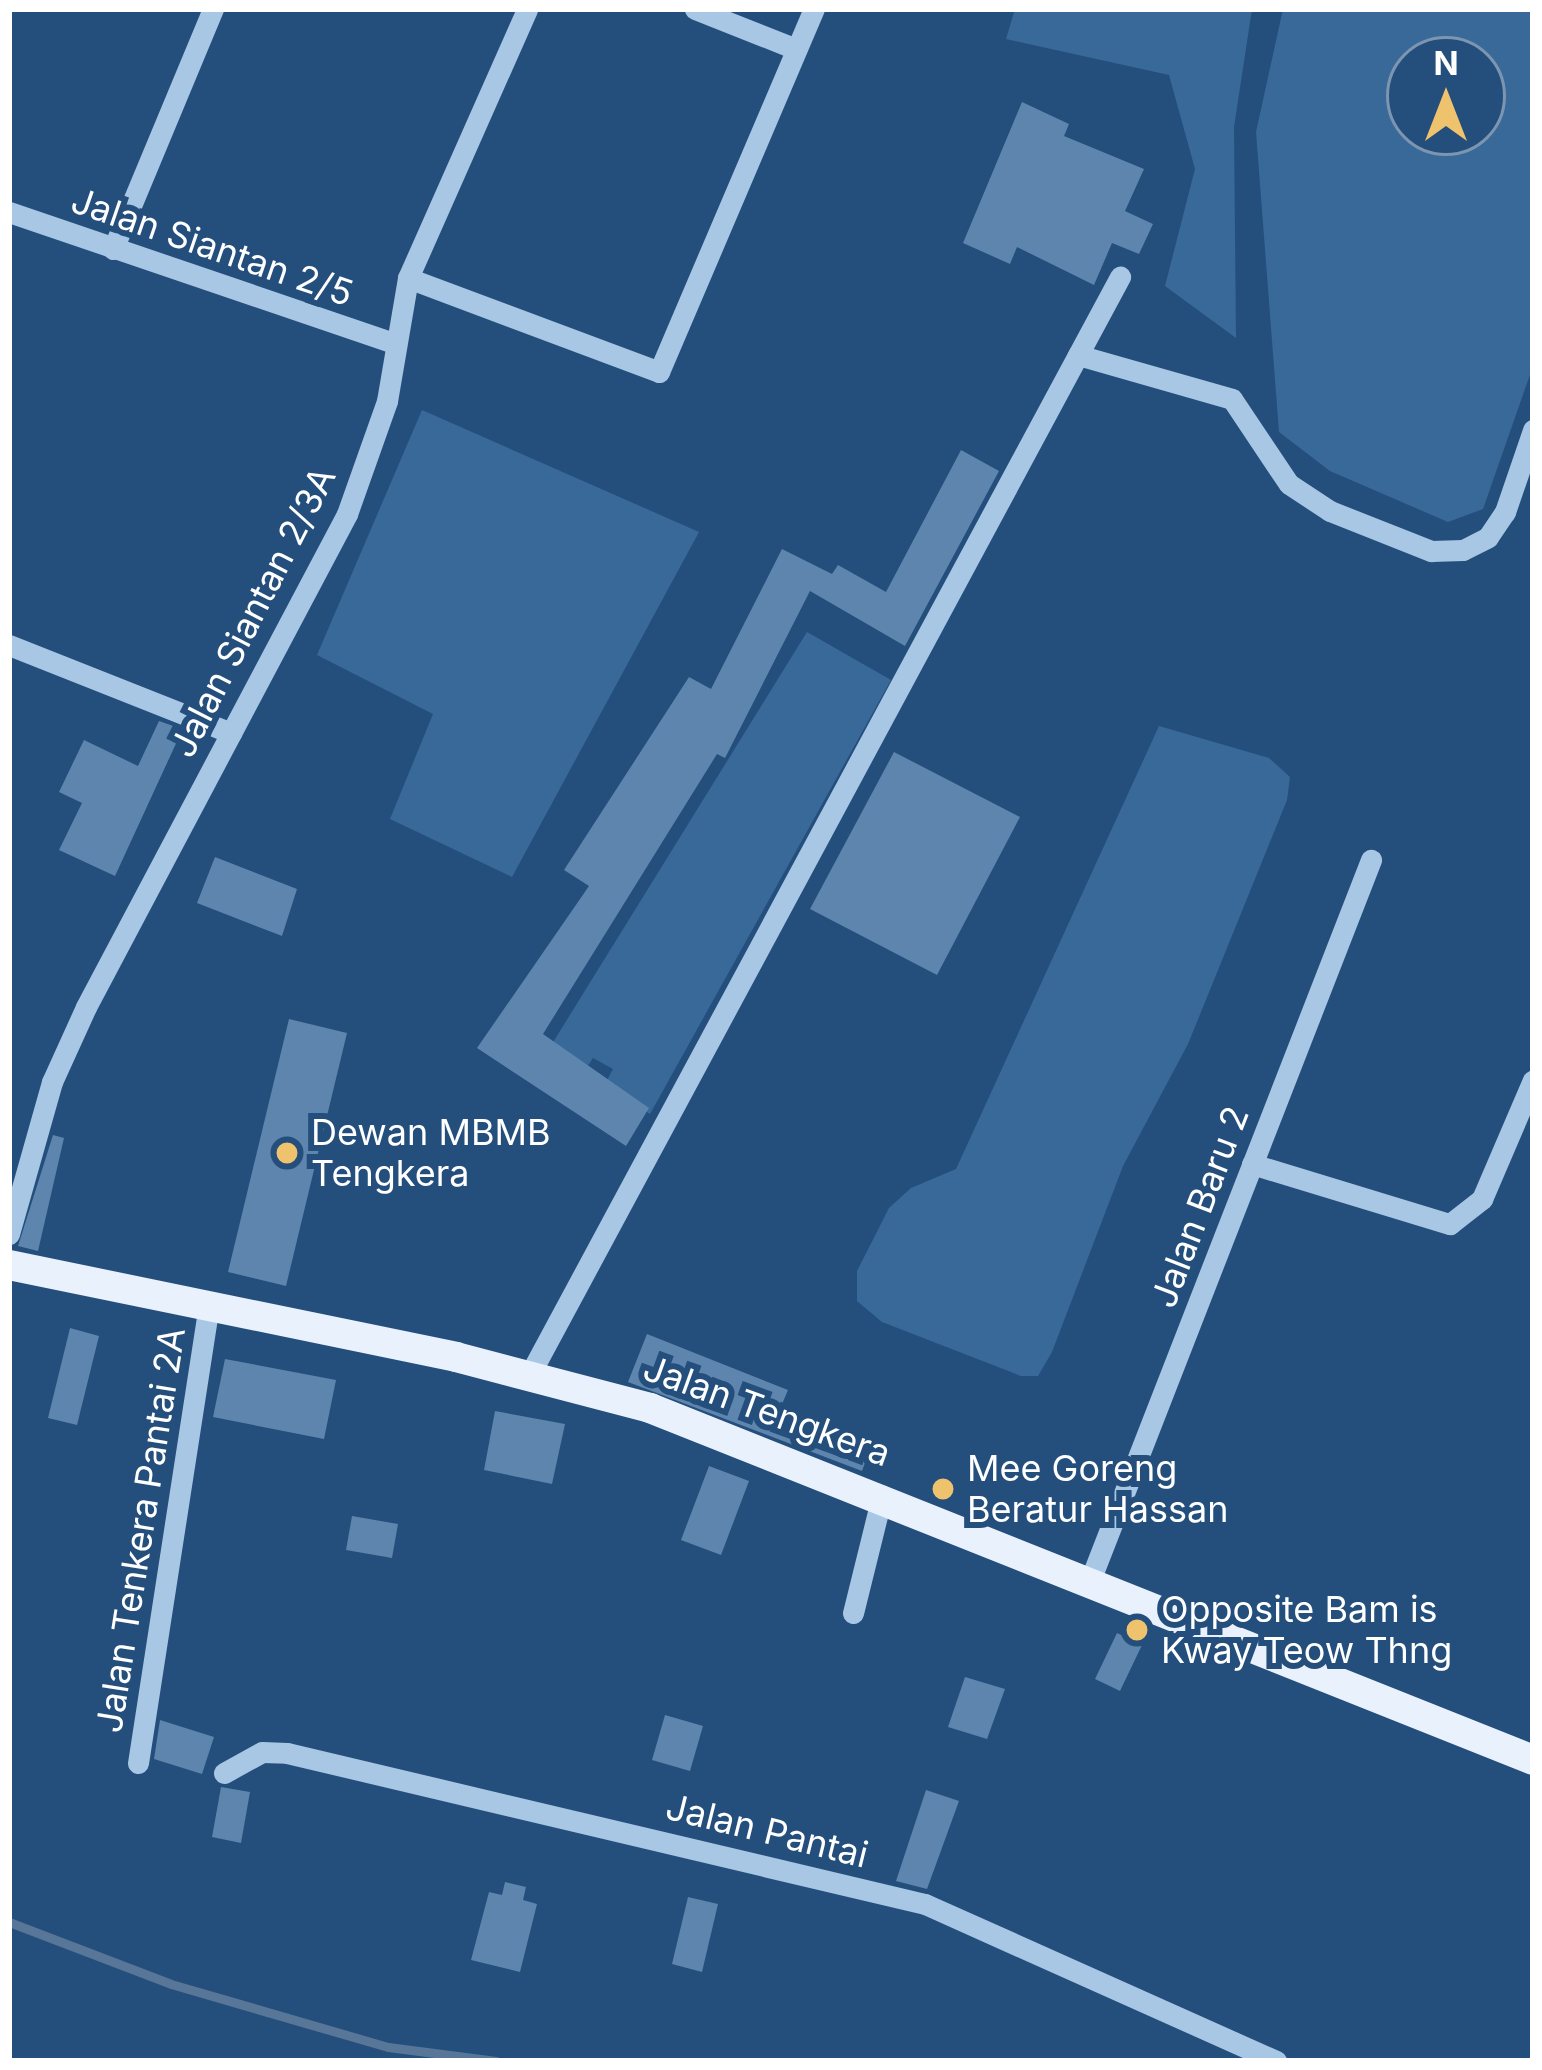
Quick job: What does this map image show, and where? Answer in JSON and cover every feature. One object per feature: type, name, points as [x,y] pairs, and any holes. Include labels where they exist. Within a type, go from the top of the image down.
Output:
[{"type":"main road","name":"Jalan Tengkera","points":[[9,1265],[530,1374],[650,1408],[1090,1578],[1533,1760]]},
{"type":"street","points":[[113,249],[213,9]]},
{"type":"street","name":"Jalan Siantan 2/3A","points":[[9,1234],[52,1082],[347,514],[387,401],[393,343],[408,278],[527,9]]},
{"type":"street","points":[[694,9],[796,49]]},
{"type":"street","points":[[408,278],[658,372],[814,9]]},
{"type":"street","name":"Jalan Siantan 2/5","points":[[9,212],[393,343]]},
{"type":"street","points":[[530,1374],[1120,277]]},
{"type":"street","points":[[1078,355],[1232,399],[1289,484],[1330,511],[1431,551],[1463,550],[1488,537],[1505,512],[1533,430]]},
{"type":"street","points":[[9,645],[231,733]]},
{"type":"street","name":"Jalan Baru 2","points":[[1090,1578],[1371,860]]},
{"type":"street","points":[[1252,1164],[1450,1224],[1482,1199],[1533,1080]]},
{"type":"street","name":"Jalan Tenkera Pantai 2A","points":[[138,1763],[209,1307]]},
{"type":"street","points":[[853,1613],[882,1496]]},
{"type":"street","name":"Jalan Pantai","points":[[224,1774],[262,1752],[287,1753],[492,1797],[925,1904],[1276,2061]]},
{"type":"shaded area","points":[[1015,9],[1252,9],[1234,127],[1236,338],[1165,286],[1195,169],[1169,75],[1006,39]]},
{"type":"shaded area","points":[[1283,9],[1533,9],[1533,366],[1483,509],[1448,522],[1330,471],[1279,432],[1256,132]]},
{"type":"shaded area","points":[[422,410],[699,532],[512,877],[390,819],[433,714],[317,655]]},
{"type":"shaded area","points":[[807,632],[891,680],[650,1114],[604,1086],[613,1069],[593,1058],[582,1075],[547,1052]]},
{"type":"shaded area","points":[[1159,726],[1269,758],[1290,777],[1287,800],[1188,1044],[1123,1166],[1052,1352],[1038,1376],[1021,1376],[882,1322],[857,1301],[857,1271],[889,1208],[911,1188],[956,1169]]},
{"type":"building","points":[[1022,102],[1069,124],[1064,136],[1144,169],[1125,211],[1153,224],[1139,254],[1112,243],[1094,285],[1017,247],[1010,264],[963,243]]},
{"type":"building","points":[[961,450],[999,471],[905,646],[810,591],[725,758],[717,754],[543,1034],[649,1108],[626,1146],[477,1048],[589,886],[564,870],[689,677],[711,689],[782,549],[832,574],[838,565],[886,592]]},
{"type":"building","points":[[159,721],[179,728],[179,737],[115,876],[59,850],[82,803],[59,792],[84,740],[138,766]]},
{"type":"building","points":[[894,752],[1020,817],[937,975],[810,909]]},
{"type":"building","points":[[215,857],[297,889],[282,936],[197,903]]},
{"type":"building","name":"Dewan MBMB Tengkera","points":[[289,1019],[347,1033],[286,1286],[228,1272]]},
{"type":"building","points":[[53,1135],[64,1138],[38,1251],[18,1246]]},
{"type":"building","points":[[70,1328],[99,1336],[77,1425],[48,1418]]},
{"type":"building","points":[[647,1334],[788,1390],[780,1409],[872,1444],[862,1471],[628,1382]]},
{"type":"building","points":[[225,1359],[336,1380],[324,1439],[213,1417]]},
{"type":"building","points":[[495,1411],[565,1424],[552,1484],[484,1470]]},
{"type":"building","points":[[709,1466],[749,1481],[721,1555],[681,1540]]},
{"type":"building","points":[[352,1516],[398,1524],[392,1558],[346,1550]]},
{"type":"building","points":[[1117,1633],[1142,1645],[1120,1691],[1095,1679]]},
{"type":"building","points":[[965,1677],[1005,1689],[987,1739],[948,1727]]},
{"type":"building","points":[[665,1715],[703,1726],[690,1771],[652,1760]]},
{"type":"building","points":[[160,1720],[214,1737],[202,1774],[154,1759]]},
{"type":"building","points":[[221,1787],[250,1792],[241,1843],[212,1837]]},
{"type":"building","points":[[926,1790],[959,1801],[927,1889],[896,1881]]},
{"type":"building","points":[[505,1882],[526,1887],[523,1900],[537,1904],[520,1972],[471,1960],[489,1892],[502,1895]]},
{"type":"building","points":[[688,1897],[718,1904],[702,1972],[672,1964]]},
{"type":"waterway","points":[[9,1922],[171,1984],[388,2047],[496,2061]]},
{"type":"place","name":"Dewan MBMB Tengkera","points":[[287,1153]]},
{"type":"place","name":"Mee Goreng Beratur Hassan","points":[[943,1489]]},
{"type":"place","name":"Opposite Bam is Kway Teow Thng","points":[[1137,1630]]}]
